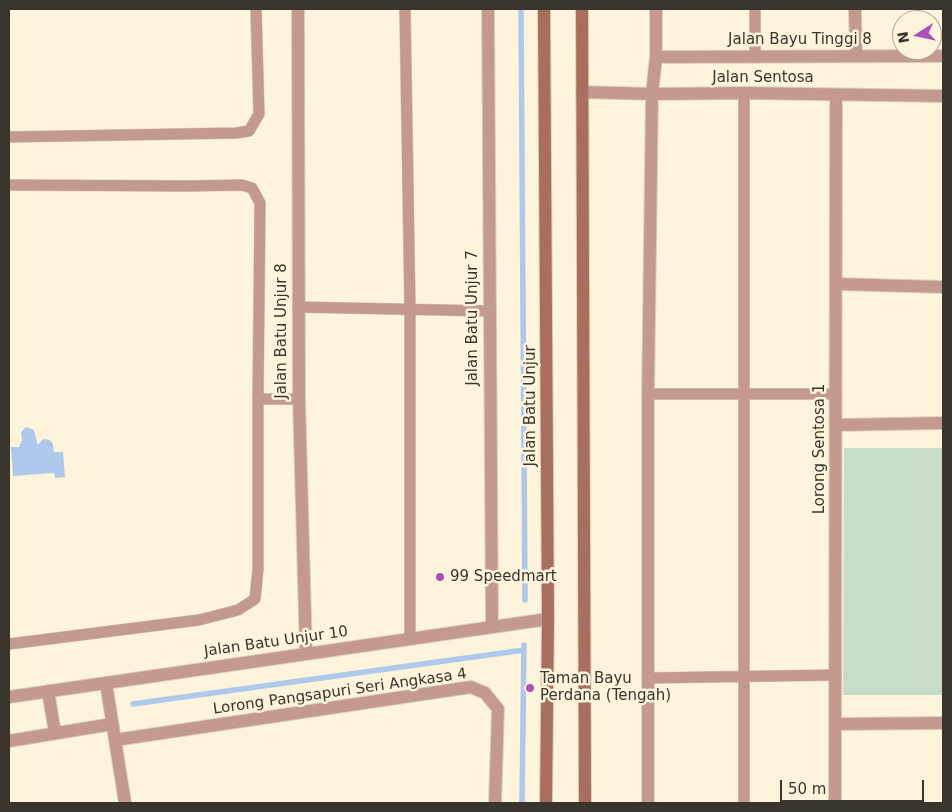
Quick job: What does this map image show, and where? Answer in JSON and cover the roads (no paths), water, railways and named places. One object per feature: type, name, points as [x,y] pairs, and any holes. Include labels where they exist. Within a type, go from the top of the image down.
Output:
[{"type":"main road","name":"Jalan Batu Unjur","points":[[544,9],[548,619],[546,803]]},
{"type":"main road","points":[[582,9],[585,803]]},
{"type":"street","name":"Jalan Batu Unjur 8","points":[[298,9],[298,399],[306,654]]},
{"type":"street","name":"Jalan Batu Unjur 7","points":[[488,9],[492,627]]},
{"type":"street","points":[[648,803],[648,394],[652,94],[656,57],[656,9]]},
{"type":"street","points":[[855,9],[856,56]]},
{"type":"street","name":"Jalan Bayu Tinggi 8","points":[[656,57],[943,56]]},
{"type":"street","name":"Jalan Sentosa","points":[[582,92],[943,96]]},
{"type":"street","name":"Lorong Sentosa 1","points":[[835,803],[836,95]]},
{"type":"street","points":[[836,284],[943,287]]},
{"type":"street","points":[[836,424],[943,423]]},
{"type":"street","name":"Jalan Batu Unjur 10","points":[[9,697],[548,619]]},
{"type":"street","points":[[106,683],[125,803]]},
{"type":"street","name":"Lorong Pangsapuri Seri Angkasa 4","points":[[115,740],[471,687],[485,693],[498,709],[495,803]]},
{"type":"street","points":[[48,691],[55,733]]},
{"type":"street","points":[[835,724],[943,723]]},
{"type":"street","points":[[9,741],[112,724]]},
{"type":"lane","points":[[9,136],[206,134],[249,131],[259,114],[256,9]]},
{"type":"lane","points":[[405,9],[410,309],[410,638]]},
{"type":"lane","points":[[755,9],[755,57]]},
{"type":"lane","points":[[744,93],[744,803]]},
{"type":"lane","points":[[9,185],[242,185],[252,188],[260,203],[258,569],[255,599],[238,610],[199,620],[9,644]]},
{"type":"lane","points":[[298,307],[489,311]]},
{"type":"lane","points":[[648,394],[836,394]]},
{"type":"lane","points":[[258,399],[298,399]]},
{"type":"lane","points":[[649,678],[836,675]]},
{"type":"water","points":[[26,427],[34,430],[38,445],[42,440],[50,440],[53,444],[54,452],[63,452],[65,477],[55,478],[54,473],[13,476],[11,447],[19,447],[22,440],[21,432]]},
{"type":"waterway","points":[[521,9],[525,600]]},
{"type":"waterway","points":[[522,803],[524,645]]},
{"type":"waterway","points":[[133,704],[524,650]]},
{"type":"place","name":"99 Speedmart","points":[[440,577]]},
{"type":"place","name":"Taman Bayu Perdana (Tengah)","points":[[530,688]]}]
